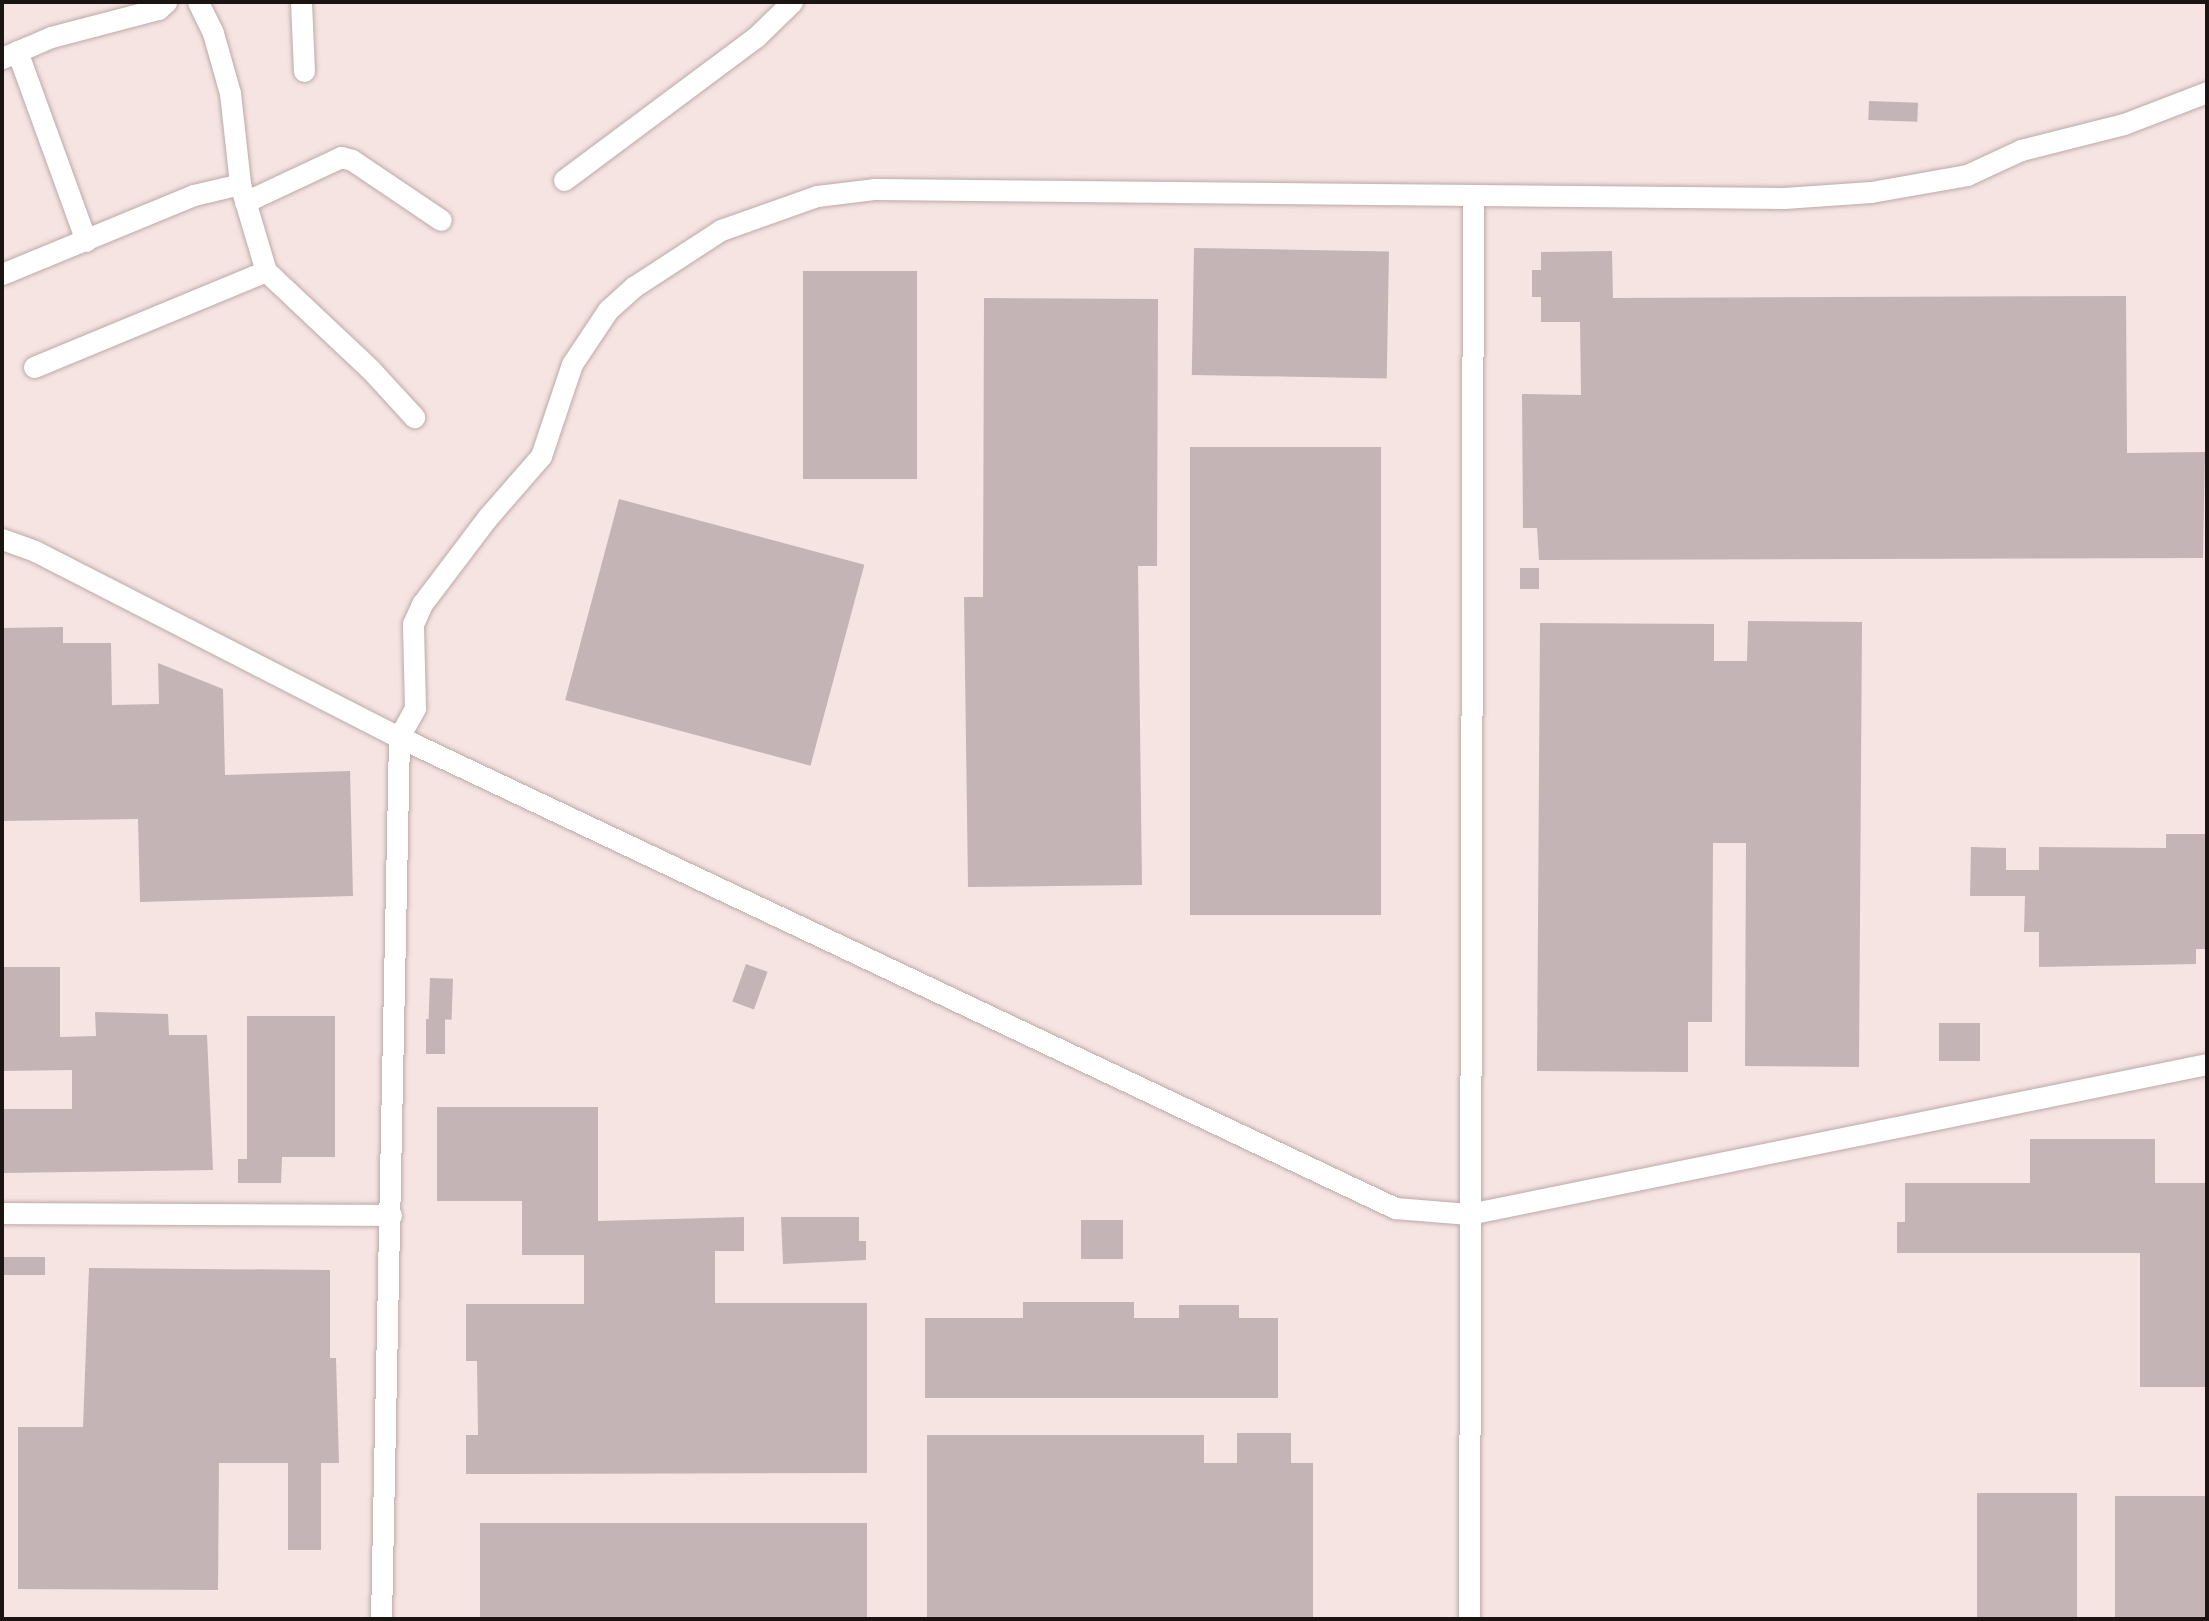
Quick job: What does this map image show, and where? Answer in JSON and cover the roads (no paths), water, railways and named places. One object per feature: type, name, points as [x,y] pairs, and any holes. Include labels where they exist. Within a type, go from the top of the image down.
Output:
[{"type":"street","points":[[86,241],[10,55],[51,37],[158,9],[166,2]]},
{"type":"street","points":[[198,2],[213,33],[230,93],[243,193],[266,271],[371,370],[414,417]]},
{"type":"street","points":[[302,2],[304,71]]},
{"type":"street","points":[[565,180],[756,37],[792,2]]},
{"type":"street","points":[[381,1619],[399,737],[415,708],[411,651],[415,616],[487,518],[541,456],[581,348],[608,310],[635,286],[721,230],[817,196],[874,189],[974,187],[1473,198],[1784,198],[1871,192],[1967,174],[2021,150],[2124,124],[2207,92]]},
{"type":"street","points":[[2,274],[194,195],[243,193],[341,157],[352,160],[442,220]]},
{"type":"street","points":[[1469,1619],[1473,198]]},
{"type":"street","points":[[34,367],[266,271]]},
{"type":"street","points":[[2,539],[35,551],[399,737],[1395,1208],[1469,1214],[2207,1063]]},
{"type":"street","points":[[2,1213],[391,1215]]}]
